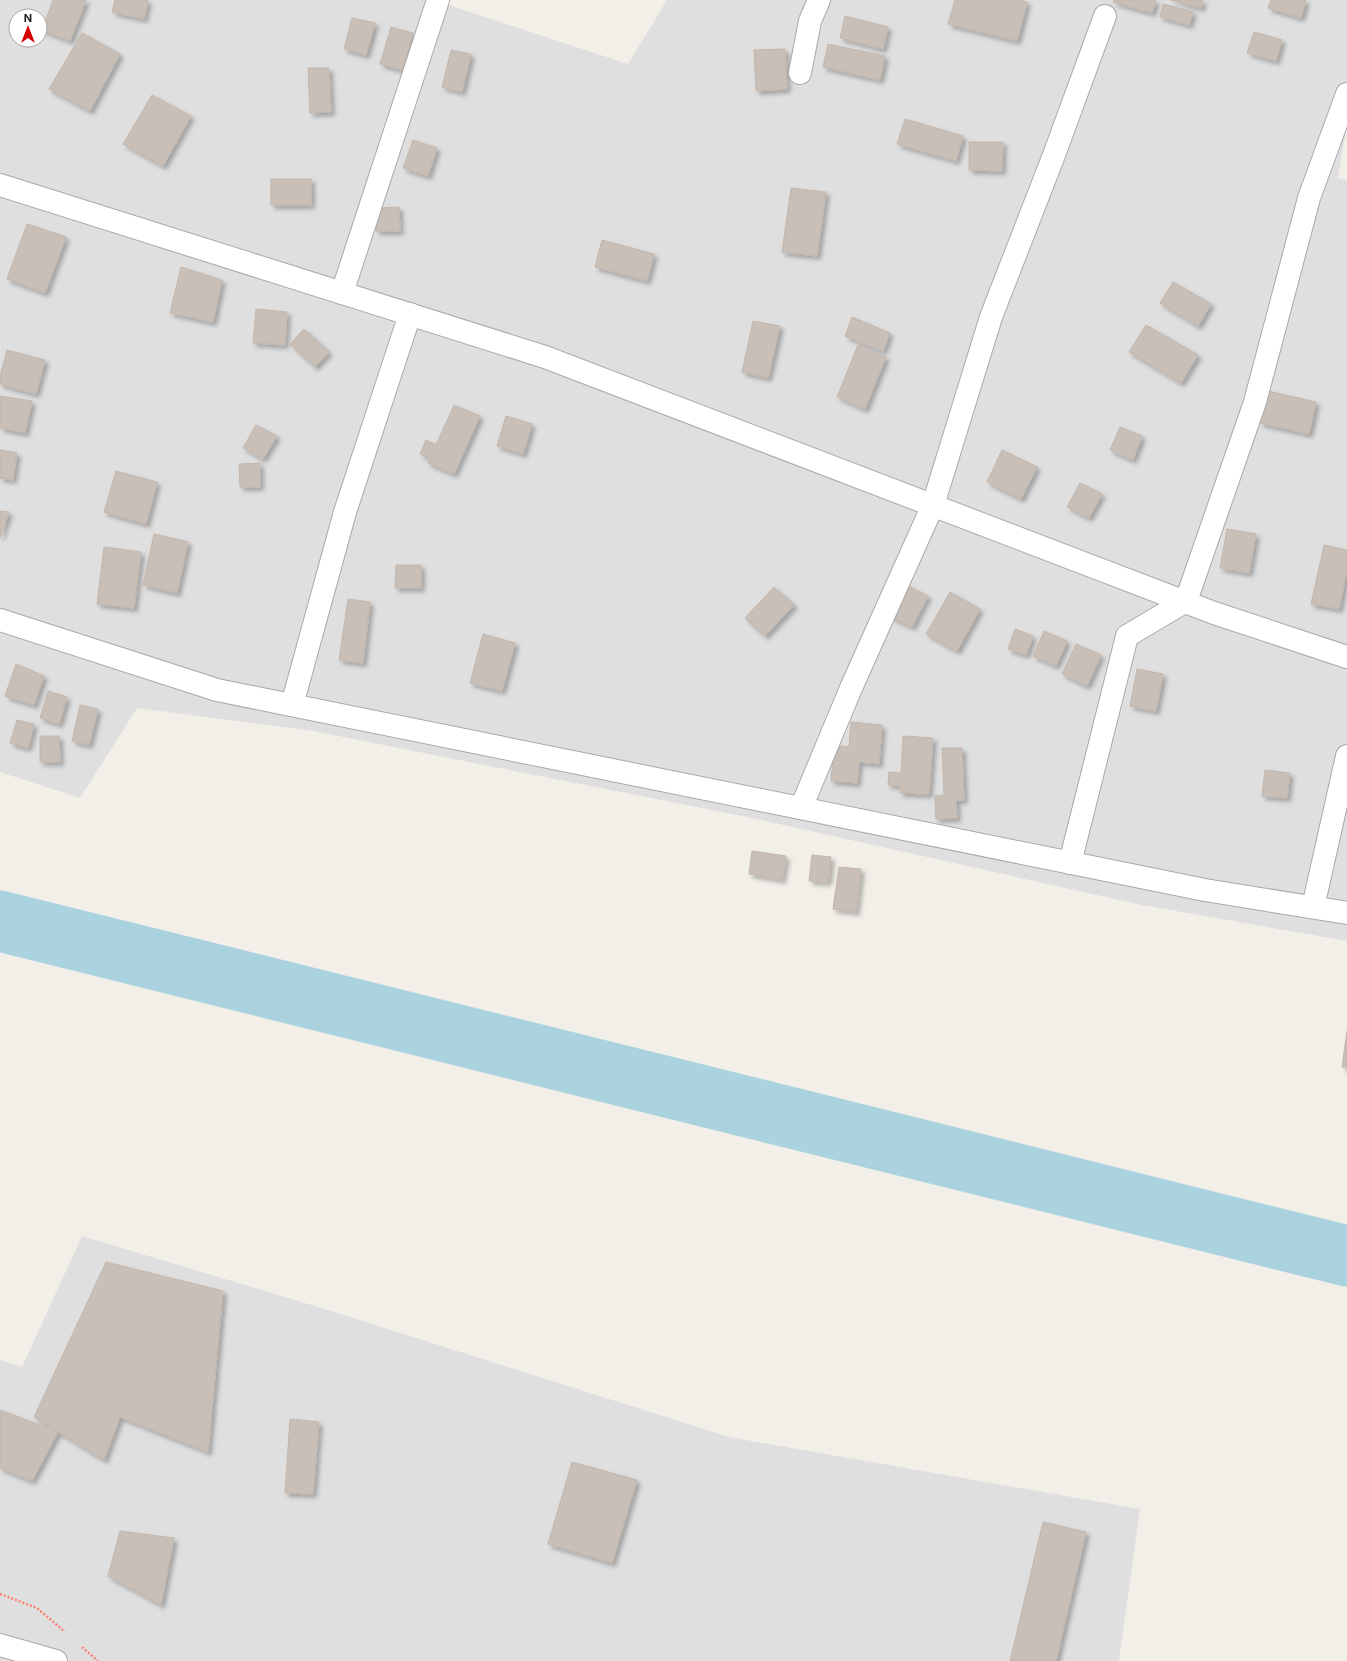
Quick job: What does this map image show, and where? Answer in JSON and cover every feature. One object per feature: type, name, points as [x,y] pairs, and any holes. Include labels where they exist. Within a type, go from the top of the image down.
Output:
[{"type":"street","points":[[342,292],[438,0]]},
{"type":"street","points":[[800,73],[810,21],[819,0]]},
{"type":"street","points":[[801,808],[851,688],[932,505],[990,317],[1054,155],[1105,16]]},
{"type":"street","points":[[1070,863],[1127,636],[1186,601],[1255,402],[1309,198],[1347,94]]},
{"type":"street","points":[[0,184],[545,357],[1214,612],[1347,657]]},
{"type":"street","points":[[292,705],[345,512],[410,314]]},
{"type":"street","points":[[0,620],[217,690],[1205,890],[1347,913]]},
{"type":"street","points":[[1312,907],[1347,756]]},
{"type":"street","points":[[0,1646],[56,1661]]},
{"type":"path","points":[[0,1594],[38,1608],[71,1637]]},
{"type":"path","points":[[82,1646],[98,1661]]},
{"type":"shaded area","points":[[0,0],[433,0],[628,64],[667,0],[1347,0],[1347,123],[1338,178],[1347,180],[1347,941],[1142,905],[752,818],[313,731],[137,708],[80,798],[0,772]]},
{"type":"shaded area","points":[[82,1236],[328,1310],[729,1437],[1140,1509],[1119,1661],[0,1661],[0,1360],[22,1367]]},
{"type":"building","points":[[53,0],[86,0],[70,41],[48,32],[48,14]]},
{"type":"building","points":[[115,0],[148,0],[144,19],[112,12]]},
{"type":"building","points":[[955,0],[1020,0],[1027,2],[1017,41],[948,24]]},
{"type":"building","points":[[1114,0],[1156,0],[1152,13],[1113,2]]},
{"type":"building","points":[[1170,0],[1203,0],[1201,8]]},
{"type":"building","points":[[1271,0],[1306,0],[1301,18],[1268,8]]},
{"type":"building","points":[[1163,4],[1193,12],[1189,25],[1160,17]]},
{"type":"building","points":[[845,16],[888,27],[883,49],[840,38]]},
{"type":"building","points":[[352,18],[375,23],[366,55],[344,49]]},
{"type":"building","points":[[391,27],[413,33],[402,70],[380,64]]},
{"type":"building","points":[[1254,32],[1282,40],[1276,61],[1247,53]]},
{"type":"building","points":[[82,33],[120,54],[90,111],[49,89]]},
{"type":"building","points":[[828,44],[885,56],[880,80],[823,67]]},
{"type":"building","points":[[785,49],[787,89],[756,91],[754,50]]},
{"type":"building","points":[[451,50],[471,54],[462,92],[442,87]]},
{"type":"building","points":[[308,68],[329,68],[331,112],[310,113]]},
{"type":"building","points":[[152,95],[191,116],[163,166],[123,144]]},
{"type":"building","points":[[905,119],[963,136],[956,161],[897,144]]},
{"type":"building","points":[[413,140],[437,148],[428,176],[403,168]]},
{"type":"building","points":[[969,142],[1003,142],[1002,171],[969,170]]},
{"type":"building","points":[[271,179],[311,179],[311,205],[271,205]]},
{"type":"building","points":[[791,188],[826,192],[817,256],[782,252]]},
{"type":"building","points":[[399,207],[400,231],[376,231],[376,208]]},
{"type":"building","points":[[27,224],[66,237],[45,293],[7,279]]},
{"type":"building","points":[[602,240],[654,254],[647,281],[595,267]]},
{"type":"building","points":[[181,267],[222,280],[213,322],[170,313]]},
{"type":"building","points":[[1173,282],[1211,304],[1198,326],[1160,303]]},
{"type":"building","points":[[256,309],[287,312],[285,345],[253,343]]},
{"type":"building","points":[[852,317],[890,333],[883,351],[845,336]]},
{"type":"building","points":[[753,321],[780,326],[768,378],[742,372]]},
{"type":"building","points":[[1146,325],[1198,355],[1181,383],[1129,352]]},
{"type":"building","points":[[304,329],[329,352],[315,367],[290,344]]},
{"type":"building","points":[[858,345],[886,357],[865,409],[837,397]]},
{"type":"building","points":[[7,350],[45,360],[36,394],[0,384],[0,376]]},
{"type":"building","points":[[1268,391],[1316,402],[1309,434],[1260,423]]},
{"type":"building","points":[[0,396],[32,401],[25,433],[0,428]]},
{"type":"building","points":[[454,405],[480,416],[454,474],[428,463],[430,459],[420,454],[426,440],[436,445]]},
{"type":"building","points":[[506,416],[532,424],[523,454],[497,446]]},
{"type":"building","points":[[256,425],[277,436],[263,459],[243,448]]},
{"type":"building","points":[[1120,427],[1142,436],[1133,460],[1110,450]]},
{"type":"building","points":[[0,450],[17,453],[13,480],[0,478]]},
{"type":"building","points":[[1002,450],[1037,467],[1021,499],[987,482]]},
{"type":"building","points":[[260,463],[260,487],[240,487],[239,464]]},
{"type":"building","points":[[116,471],[157,482],[146,524],[104,512]]},
{"type":"building","points":[[1080,483],[1102,494],[1089,518],[1067,507]]},
{"type":"building","points":[[0,511],[9,512],[0,538]]},
{"type":"building","points":[[1227,529],[1256,534],[1249,573],[1220,568]]},
{"type":"building","points":[[154,534],[188,542],[177,593],[143,585]]},
{"type":"building","points":[[1324,545],[1347,550],[1347,570],[1339,609],[1311,604]]},
{"type":"building","points":[[104,547],[141,552],[134,608],[97,604]]},
{"type":"building","points":[[396,565],[421,565],[421,588],[395,588]]},
{"type":"building","points":[[904,584],[928,596],[912,627],[889,616]]},
{"type":"building","points":[[774,587],[794,605],[765,636],[745,618]]},
{"type":"building","points":[[950,592],[980,609],[957,651],[926,634]]},
{"type":"building","points":[[348,599],[370,602],[363,663],[339,660]]},
{"type":"building","points":[[1015,629],[1033,636],[1026,655],[1008,649]]},
{"type":"building","points":[[1044,631],[1067,641],[1056,666],[1033,656]]},
{"type":"building","points":[[483,634],[515,643],[502,691],[470,683]]},
{"type":"building","points":[[1076,644],[1101,655],[1087,686],[1062,674]]},
{"type":"building","points":[[16,664],[44,676],[34,705],[5,696]]},
{"type":"building","points":[[1137,669],[1163,674],[1156,711],[1130,706]]},
{"type":"building","points":[[48,691],[67,697],[59,724],[40,718]]},
{"type":"building","points":[[80,705],[98,709],[89,745],[72,741]]},
{"type":"building","points":[[17,720],[34,724],[28,748],[10,743]]},
{"type":"building","points":[[851,722],[882,725],[879,764],[859,762],[857,783],[831,781],[834,745],[849,747]]},
{"type":"building","points":[[40,736],[59,736],[60,762],[40,762]]},
{"type":"building","points":[[903,736],[933,738],[929,794],[900,793],[900,786],[888,785],[889,772],[901,773]]},
{"type":"building","points":[[942,748],[962,748],[964,800],[956,800],[957,818],[936,819],[935,796],[944,795]]},
{"type":"building","points":[[1265,770],[1290,773],[1287,798],[1262,796]]},
{"type":"building","points":[[752,851],[786,856],[782,880],[749,874]]},
{"type":"building","points":[[812,855],[831,857],[828,882],[809,881]]},
{"type":"building","points":[[839,867],[861,869],[856,912],[833,909]]},
{"type":"building","points":[[1347,1031],[1347,1067],[1342,1067]]},
{"type":"building","points":[[106,1262],[223,1291],[208,1452],[120,1417],[104,1460],[34,1417]]},
{"type":"building","points":[[0,1410],[58,1432],[32,1481],[0,1468]]},
{"type":"building","points":[[290,1419],[319,1422],[313,1494],[285,1493]]},
{"type":"building","points":[[572,1462],[637,1480],[612,1563],[548,1544]]},
{"type":"building","points":[[1043,1522],[1086,1532],[1056,1661],[1010,1661]]},
{"type":"building","points":[[120,1531],[174,1538],[161,1605],[108,1576]]},
{"type":"waterway","points":[[0,921],[1347,1256]]}]
